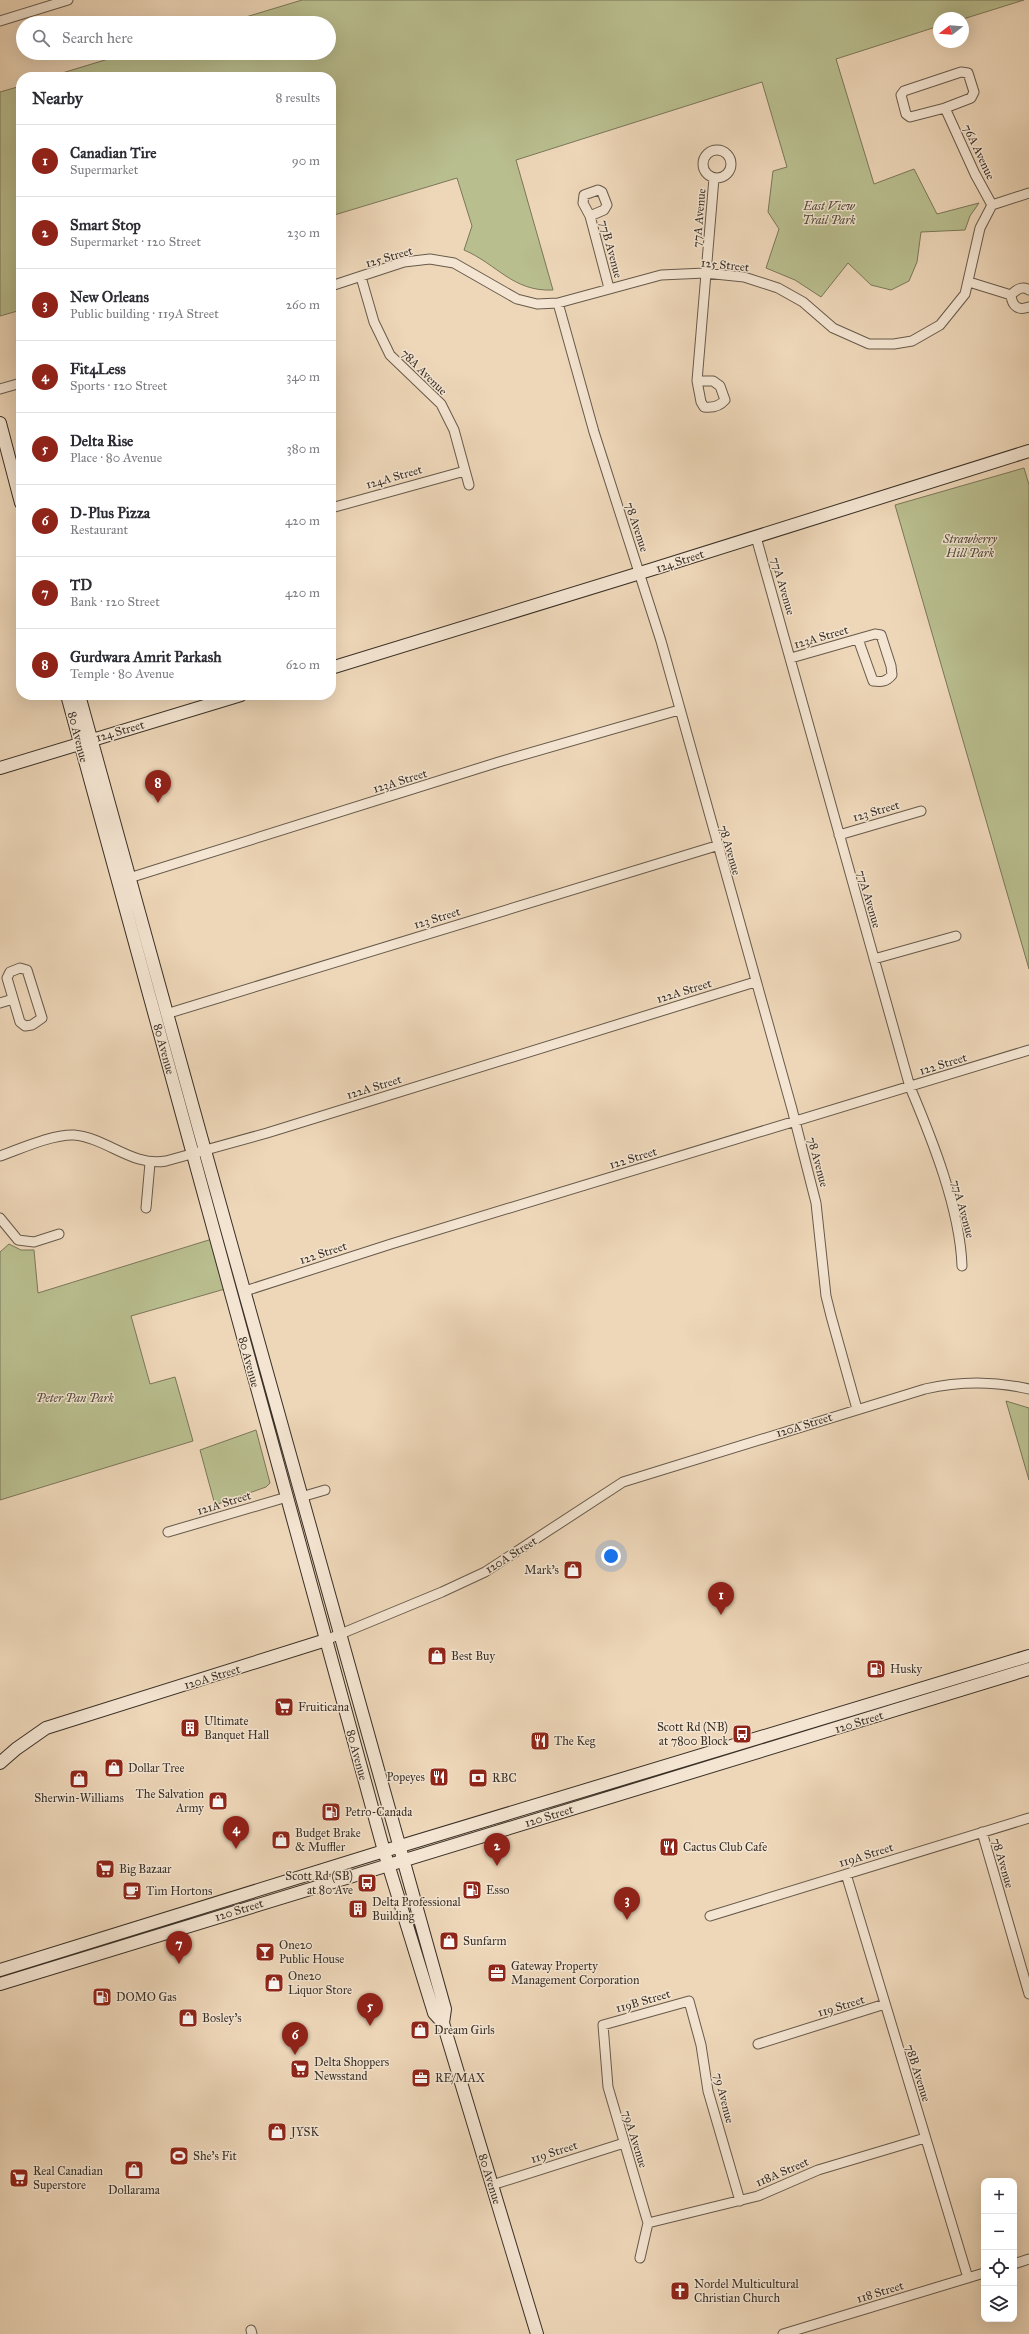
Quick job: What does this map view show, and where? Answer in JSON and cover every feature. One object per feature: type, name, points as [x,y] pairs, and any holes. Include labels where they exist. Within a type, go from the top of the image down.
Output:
[{"type":"main road","points":[[0,423],[16,484]]},
{"type":"main road","name":"124 Street","points":[[336,666],[1029,451]]},
{"type":"main road","name":"80 Avenue","points":[[69,700],[86,741],[129,878],[166,1014],[198,1152],[261,1403],[384,1851],[434,2013],[443,2023]]},
{"type":"main road","name":"80 Avenue","points":[[80,700],[86,741],[106,843],[145,981],[198,1152],[245,1291],[398,1847],[445,2009],[443,2023],[537,2334]]},
{"type":"main road","name":"124 Street","points":[[0,768],[224,700]]},
{"type":"main road","points":[[106,843],[114,851],[120,869],[129,878]]},
{"type":"main road","points":[[145,981],[151,987],[157,1007],[166,1014]]},
{"type":"main road","points":[[261,1403],[270,1416],[290,1486],[301,1497]]},
{"type":"main road","points":[[287,1497],[294,1502],[304,1537],[314,1543]]},
{"type":"main road","name":"120A Street","points":[[0,1763],[16,1749],[46,1728],[326,1640]]},
{"type":"main road","name":"120 Street","points":[[0,1970],[384,1851],[1029,1656]]},
{"type":"main road","name":"120 Street","points":[[0,1984],[788,1744],[1027,1668]]},
{"type":"main road","points":[[851,1724],[863,1713],[902,1700],[907,1694]]},
{"type":"main road","points":[[788,1744],[804,1731],[838,1720],[842,1713]]},
{"type":"main road","points":[[113,1950],[115,1941],[128,1934],[135,1927]]},
{"type":"main road","points":[[69,1963],[75,1955],[91,1949],[93,1940]]},
{"type":"street","points":[[0,20],[68,0]]},
{"type":"street","points":[[961,72],[968,74],[974,92],[971,98],[945,108],[910,117],[906,114],[901,95],[904,90],[961,72]]},
{"type":"street","name":"76A Avenue","points":[[945,108],[975,174],[992,205]]},
{"type":"street","name":"77A Avenue","points":[[698,381],[705,273],[714,178]]},
{"type":"street","points":[[992,205],[1029,194]]},
{"type":"street","name":"125 Street","points":[[336,284],[404,262],[430,259],[454,263],[517,300],[537,304],[558,303],[661,275],[705,273],[744,277],[778,288],[804,302],[833,328],[869,344],[894,344],[912,341],[940,325],[965,294],[969,282],[980,228],[992,205]]},
{"type":"street","name":"77B Avenue","points":[[590,216],[609,288]]},
{"type":"street","name":"78A Avenue","points":[[361,277],[374,322],[390,355],[441,404],[454,430],[469,484]]},
{"type":"street","points":[[969,282],[1011,296]]},
{"type":"street","points":[[1029,290],[1023,288],[1016,289],[1011,296],[1012,303],[1015,307],[1020,309],[1029,307]]},
{"type":"street","name":"78 Avenue","points":[[558,303],[598,442],[639,573],[795,1122],[818,1212],[826,1296],[857,1409]]},
{"type":"street","points":[[0,389],[16,384]]},
{"type":"street","name":"124A Street","points":[[336,507],[465,470]]},
{"type":"street","name":"77A Avenue","points":[[756,537],[910,1087],[934,1145],[961,1243],[962,1266]]},
{"type":"street","name":"123A Street","points":[[791,658],[875,634],[881,635],[891,666],[892,675],[888,679],[882,682],[873,681],[858,639]]},
{"type":"street","name":"123A Street","points":[[129,878],[502,762],[678,710]]},
{"type":"street","name":"123 Street","points":[[839,835],[921,811]]},
{"type":"street","name":"123 Street","points":[[166,1014],[716,846]]},
{"type":"street","points":[[874,959],[956,936]]},
{"type":"street","points":[[20,968],[27,970],[42,1018],[32,1025],[25,1026],[20,1022],[12,999],[7,978],[10,972],[20,968]]},
{"type":"street","name":"122A Street","points":[[0,1156],[58,1137],[72,1135],[86,1138],[150,1163],[166,1161],[755,982]]},
{"type":"street","points":[[0,1003],[12,999]]},
{"type":"street","name":"122 Street","points":[[245,1291],[391,1244],[1029,1050]]},
{"type":"street","points":[[146,1208],[150,1163]]},
{"type":"street","points":[[0,1218],[18,1240],[34,1242],[59,1234]]},
{"type":"street","name":"120A Street","points":[[326,1640],[485,1572],[623,1482],[857,1409],[951,1383],[972,1382],[1011,1385],[1029,1389]]},
{"type":"street","points":[[301,1497],[325,1490]]},
{"type":"street","name":"121A Street","points":[[168,1532],[287,1497]]},
{"type":"street","name":"119A Street","points":[[710,1916],[1029,1818]]},
{"type":"street","name":"78 Avenue","points":[[982,1832],[1029,1994]]},
{"type":"street","name":"78B Avenue","points":[[846,1874],[968,2278]]},
{"type":"street","name":"119B Street","points":[[603,2025],[689,2001]]},
{"type":"street","name":"79 Avenue","points":[[689,2001],[701,2045],[708,2091],[740,2201]]},
{"type":"street","name":"119 Street","points":[[758,2044],[885,2004]]},
{"type":"street","name":"79A Avenue","points":[[603,2025],[608,2087],[648,2223],[640,2258]]},
{"type":"street","name":"118A Street","points":[[648,2223],[758,2196],[818,2170],[925,2138]]},
{"type":"street","name":"119 Street","points":[[492,2185],[624,2143]]},
{"type":"street","points":[[1017,2263],[1029,2259]]},
{"type":"street","name":"118 Street","points":[[783,2334],[981,2274]]},
{"type":"green space","name":"East View Trail Park","points":[[302,0],[1024,0],[969,17],[969,12],[933,12],[933,28],[836,59],[874,184],[914,169],[937,214],[979,203],[970,216],[965,230],[921,232],[917,262],[909,281],[891,290],[871,285],[848,263],[821,297],[795,280],[766,268],[779,229],[768,212],[773,171],[787,167],[762,82],[516,160],[553,290],[527,287],[516,282],[486,262],[464,250],[472,226],[457,178],[336,214],[336,72],[65,72],[105,60],[336,60],[336,16],[249,16]]},
{"type":"green space","points":[[16,87],[16,311],[0,316],[0,92]]},
{"type":"green space","name":"Strawberry Hill Park","points":[[1024,468],[1029,485],[1029,969],[895,505]]},
{"type":"green space","name":"Peter Pan Park","points":[[212,1239],[225,1289],[131,1316],[150,1384],[175,1377],[193,1441],[0,1500],[0,1252],[9,1244],[21,1250],[34,1250],[38,1293]]},
{"type":"green space","points":[[1006,1401],[1029,1408],[1029,1480]]},
{"type":"green space","points":[[256,1430],[270,1483],[266,1487],[215,1505],[200,1450]]},
{"type":"place","name":"Gurdwara Amrit Parkash","points":[[158,803]]},
{"type":"place","name":"Mark's","points":[[573,1570]]},
{"type":"place","name":"Canadian Tire","points":[[721,1615]]},
{"type":"place","name":"Best Buy","points":[[437,1656]]},
{"type":"place","name":"Husky","points":[[876,1669]]},
{"type":"place","name":"Fruiticana","points":[[284,1707]]},
{"type":"place","name":"Ultimate Banquet Hall","points":[[190,1728]]},
{"type":"place","name":"Scott Rd (NB) at 7800 Block","points":[[742,1734]]},
{"type":"place","name":"The Keg","points":[[540,1741]]},
{"type":"place","name":"Dollar Tree","points":[[114,1768]]},
{"type":"place","name":"Popeyes","points":[[439,1777]]},
{"type":"place","name":"RBC","points":[[478,1778]]},
{"type":"place","name":"Sherwin-Williams","points":[[79,1779]]},
{"type":"place","name":"The Salvation Army","points":[[218,1801]]},
{"type":"place","name":"Petro-Canada","points":[[331,1812]]},
{"type":"place","name":"Budget Brake & Muffler","points":[[281,1840]]},
{"type":"place","name":"Cactus Club Cafe","points":[[669,1847]]},
{"type":"place","name":"Fit4Less","points":[[236,1849]]},
{"type":"place","name":"Smart Stop","points":[[497,1866]]},
{"type":"place","name":"Big Bazaar","points":[[105,1869]]},
{"type":"place","name":"Scott Rd (SB) at 80 Ave","points":[[367,1883]]},
{"type":"place","name":"Esso","points":[[472,1890]]},
{"type":"place","name":"Tim Hortons","points":[[132,1891]]},
{"type":"place","name":"Delta Professional Building","points":[[358,1909]]},
{"type":"place","name":"New Orleans","points":[[627,1920]]},
{"type":"place","name":"Sunfarm","points":[[449,1941]]},
{"type":"place","name":"One20 Public House","points":[[265,1952]]},
{"type":"place","name":"TD","points":[[179,1964]]},
{"type":"place","name":"Gateway Property Management Corporation","points":[[497,1973]]},
{"type":"place","name":"One20 Liquor Store","points":[[274,1983]]},
{"type":"place","name":"DOMO Gas","points":[[102,1997]]},
{"type":"place","name":"Bosley's","points":[[188,2018]]},
{"type":"place","name":"Delta Rise","points":[[370,2026]]},
{"type":"place","name":"Dream Girls","points":[[420,2030]]},
{"type":"place","name":"D-Plus Pizza","points":[[295,2055]]},
{"type":"place","name":"Delta Shoppers Newsstand","points":[[300,2069]]},
{"type":"place","name":"RE/MAX","points":[[421,2078]]},
{"type":"place","name":"JYSK","points":[[277,2132]]},
{"type":"place","name":"She's Fit","points":[[179,2156]]},
{"type":"place","name":"Dollarama","points":[[134,2170]]},
{"type":"place","name":"Real Canadian Superstore","points":[[19,2178]]},
{"type":"place","name":"Nordel Multicultural Christian Church","points":[[680,2291]]}]
